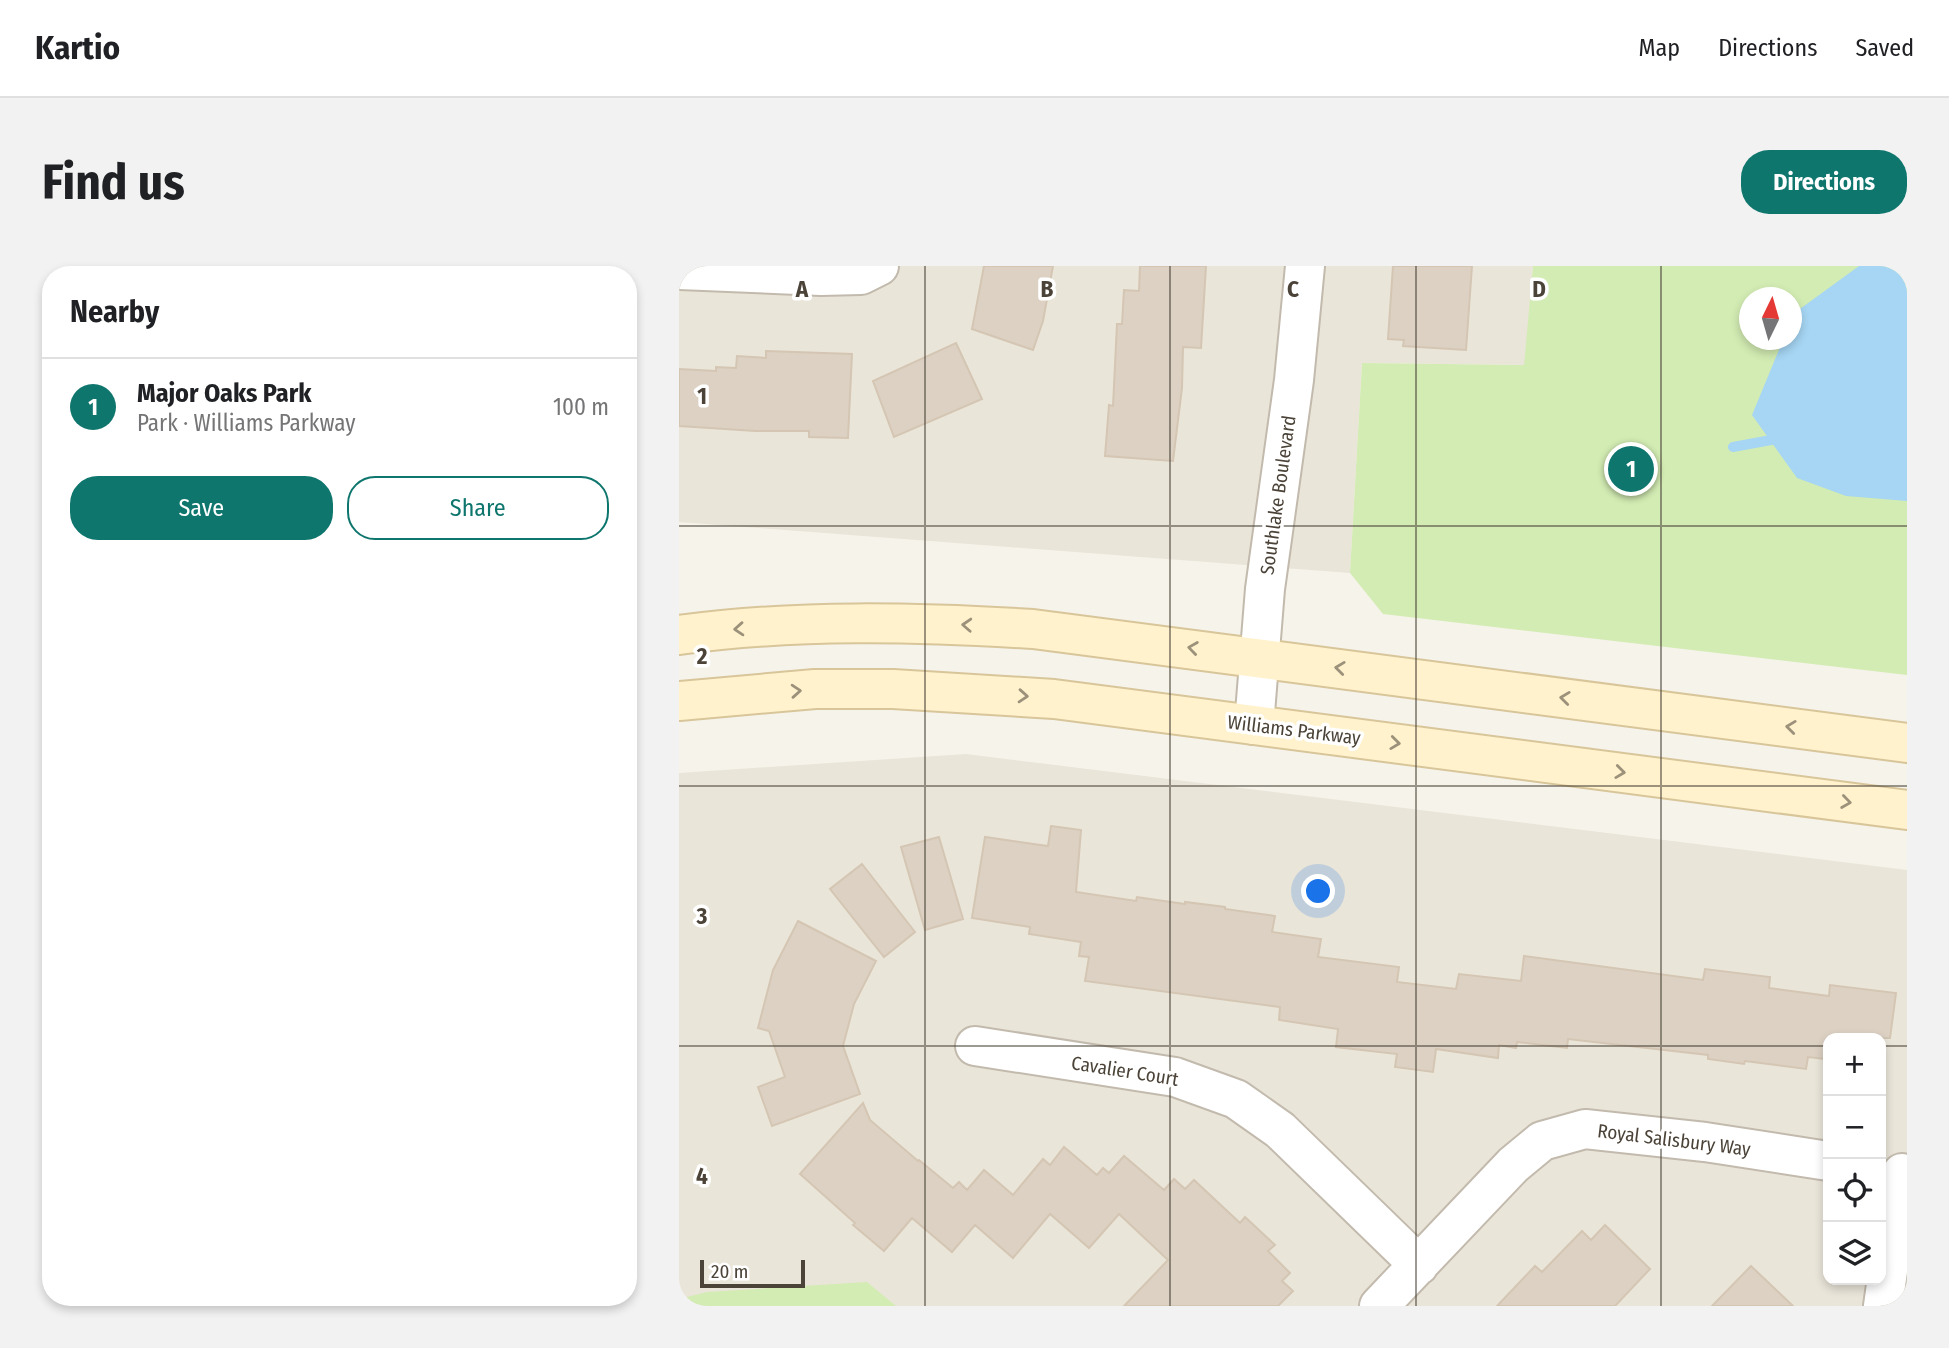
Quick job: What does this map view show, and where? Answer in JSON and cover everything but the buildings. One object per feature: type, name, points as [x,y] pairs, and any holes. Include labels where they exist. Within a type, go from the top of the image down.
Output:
[{"type":"main road","points":[[679,635],[775,627],[958,625],[1033,629],[1907,743]]},
{"type":"main road","name":"Williams Parkway","points":[[679,701],[815,689],[907,689],[1054,699],[1907,810]]},
{"type":"street","points":[[679,270],[821,276],[861,275],[879,266]]},
{"type":"street","name":"Southlake Boulevard","points":[[1254,725],[1265,589],[1294,380],[1305,266]]},
{"type":"street","name":"Cavalier Court","points":[[975,1046],[1175,1077],[1236,1099],[1280,1130],[1419,1265]]},
{"type":"street","name":"Royal Salisbury Way","points":[[1379,1306],[1513,1165],[1542,1141],[1585,1129],[1705,1142],[1823,1160]]},
{"type":"street","points":[[1883,1306],[1896,1172]]},
{"type":"shaded area","points":[[679,266],[1533,266],[1525,365],[1362,363],[1350,573],[679,522]]},
{"type":"shaded area","points":[[966,754],[1907,870],[1907,1306],[679,1306],[679,773]]},
{"type":"green space","points":[[1533,266],[1907,266],[1907,675],[1383,614],[1350,573],[1362,363],[1524,365]]},
{"type":"green space","points":[[867,1282],[896,1306],[679,1306],[679,1299],[707,1292]]},
{"type":"water","points":[[1859,266],[1907,266],[1907,501],[1846,496],[1797,478],[1752,415],[1779,350],[1802,350],[1802,307]]},
{"type":"waterway","points":[[1733,447],[1782,438]]},
{"type":"place","name":"Major Oaks Park","points":[[1631,469]]}]
